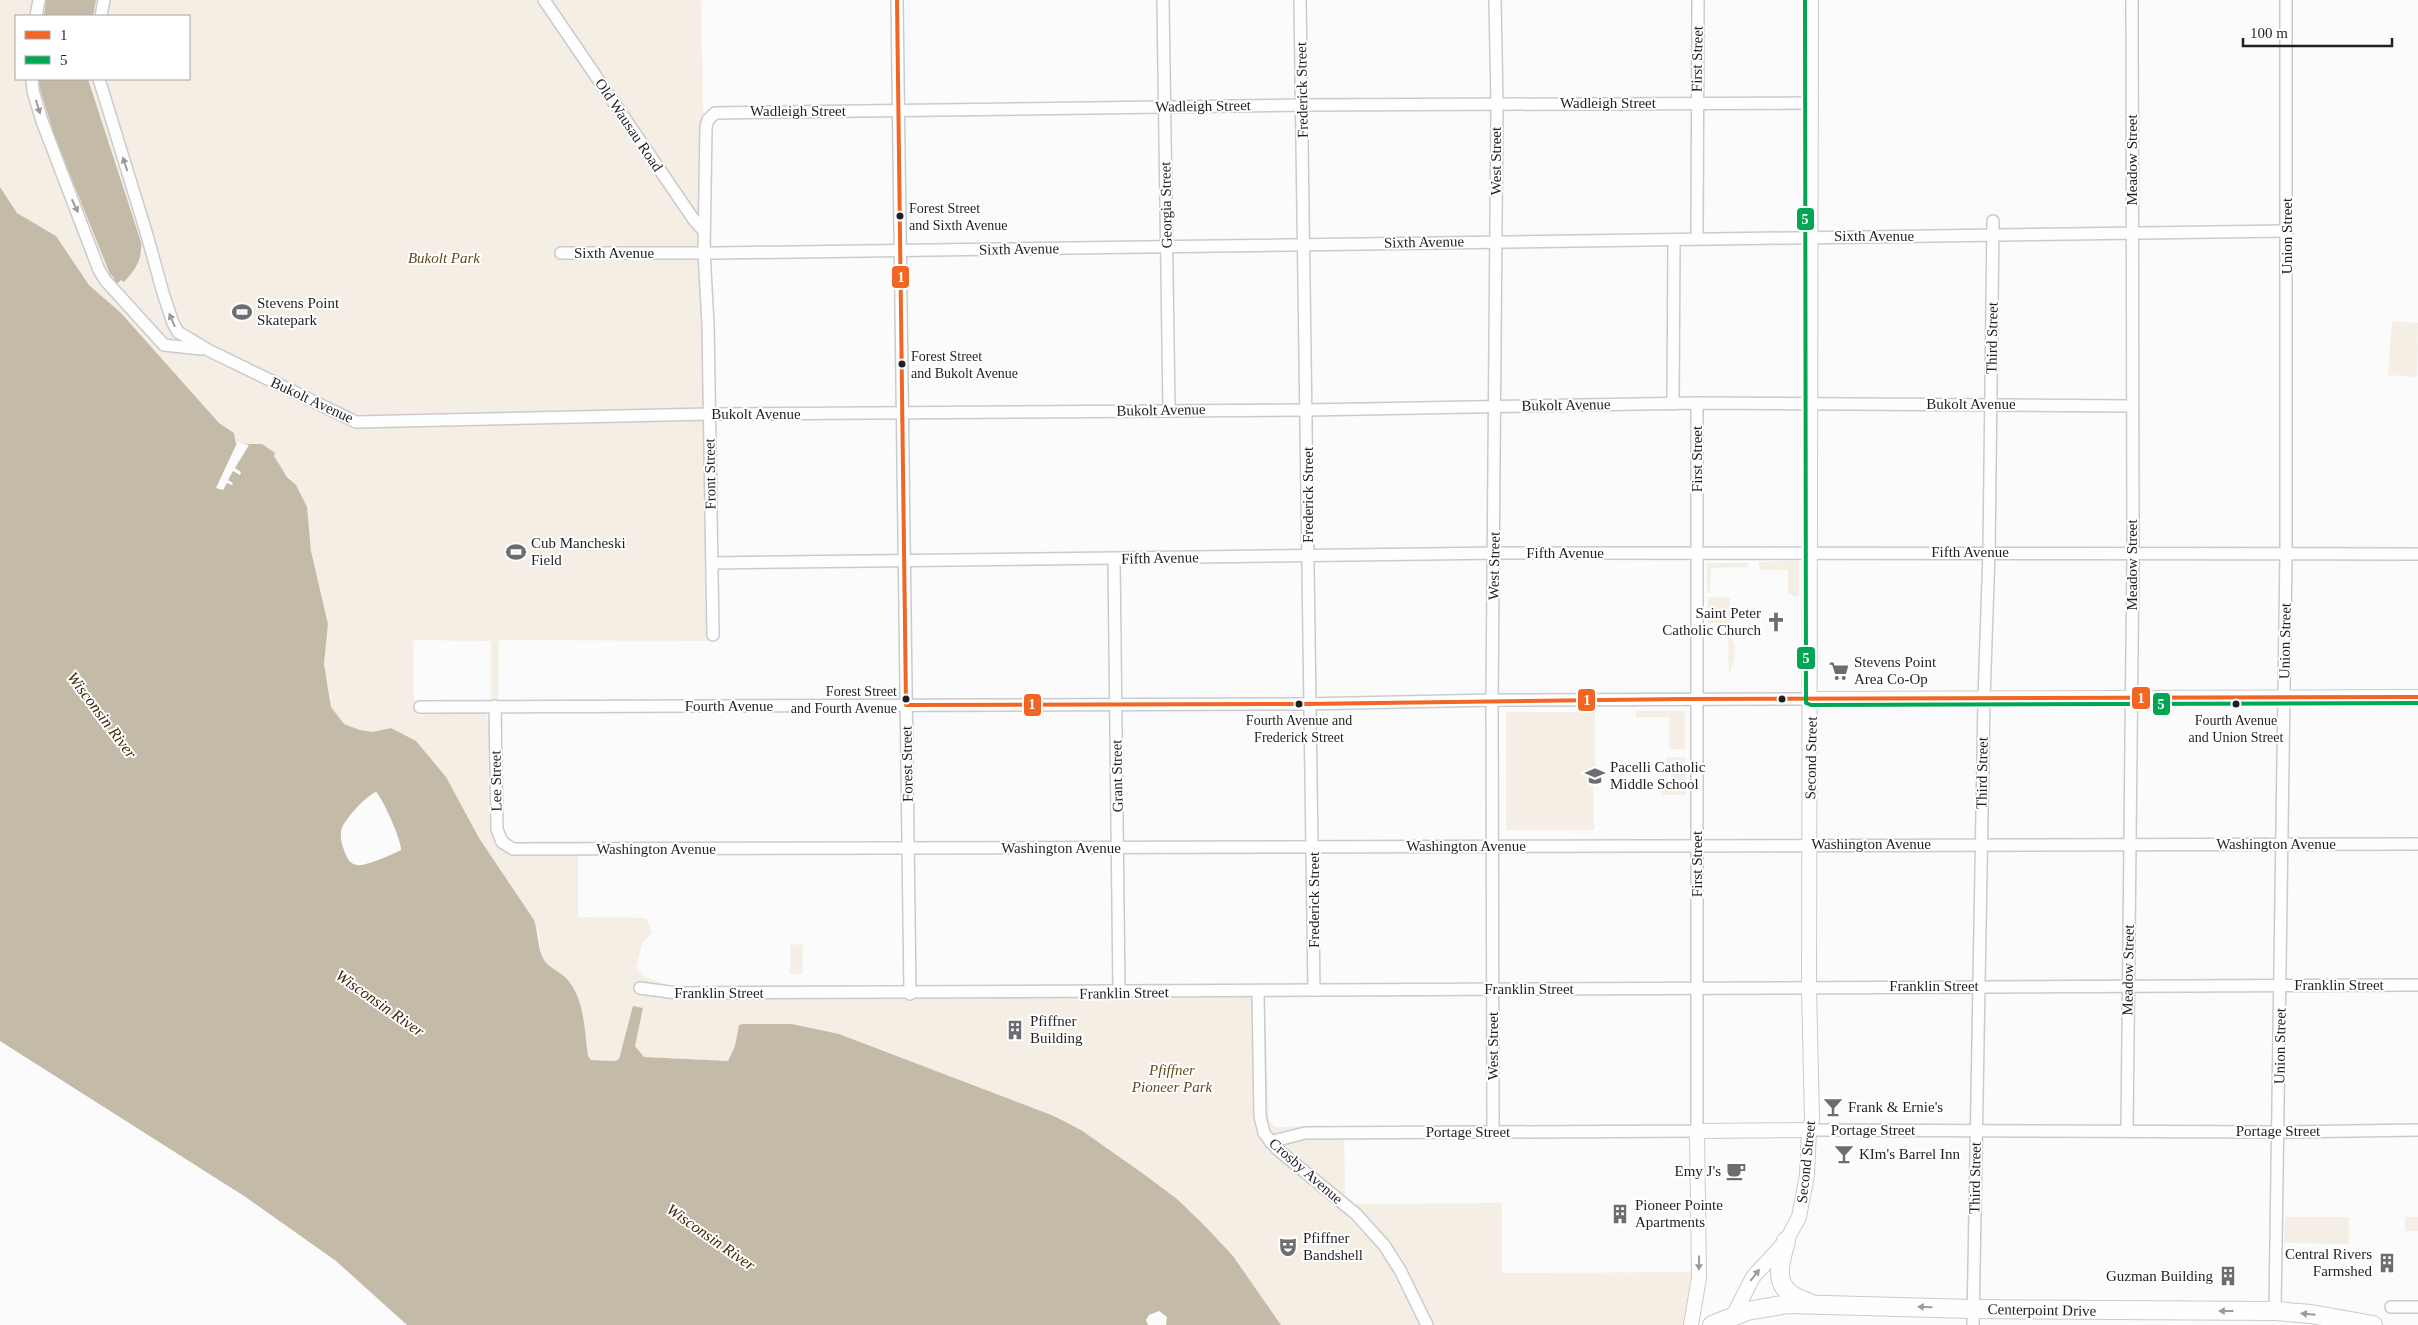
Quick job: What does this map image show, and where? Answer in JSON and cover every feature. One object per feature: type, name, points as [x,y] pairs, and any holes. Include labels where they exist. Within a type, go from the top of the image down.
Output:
[{"type":"main road","points":[[1786,1241],[1780,1264],[1781,1282],[1788,1293],[1813,1304]]},
{"type":"main road","name":"Centerpoint Drive","points":[[1712,1325],[1773,1305],[1813,1304],[1973,1317],[2275,1311],[2311,1314],[2373,1325]]},
{"type":"street","points":[[36,15],[39,0]]},
{"type":"street","points":[[101,15],[104,0]]},
{"type":"street","name":"Old Wausau Road","points":[[544,0],[694,220],[704,230]]},
{"type":"street","points":[[897,0],[900,250]]},
{"type":"street","name":"Georgia Street","points":[[1163,0],[1169,410]]},
{"type":"street","name":"Frederick Street","points":[[1300,0],[1308,410],[1314,990]]},
{"type":"street","name":"West Street","points":[[1493,1131],[1492,700],[1496,240],[1495,0]]},
{"type":"street","name":"First Street","points":[[1697,238],[1696,102],[1698,0]]},
{"type":"street","name":"Second Street","points":[[1731,1320],[1753,1277],[1786,1241],[1799,1217],[1804,1198],[1809,1130],[1812,1120],[1809,987],[1812,553],[1810,236],[1812,0]]},
{"type":"street","name":"Meadow Street","points":[[2127,1131],[2133,553],[2131,406],[2132,0]]},
{"type":"street","name":"Union Street","points":[[2275,1311],[2286,554],[2286,0]]},
{"type":"street","name":"Bukolt Avenue","points":[[32,80],[42,122],[65,185],[104,280],[164,345],[208,350]]},
{"type":"street","name":"Bukolt Avenue","points":[[99,80],[173,323],[184,337],[208,350],[356,422],[709,414],[1308,410],[1495,405],[1697,403],[2131,406]]},
{"type":"street","name":"Wadleigh Street","points":[[704,230],[705,142],[710,116],[718,112],[1165,106],[1696,102],[1812,103]]},
{"type":"street","name":"Third Street","points":[[1973,1317],[1984,699],[1989,552],[1993,221]]},
{"type":"street","points":[[704,230],[704,252]]},
{"type":"street","name":"Sixth Avenue","points":[[561,253],[2287,231]]},
{"type":"street","points":[[1673,404],[1674,240]]},
{"type":"street","name":"Forest Street","points":[[900,250],[910,994]]},
{"type":"street","name":"Front Street","points":[[704,252],[708,324],[713,636]]},
{"type":"street","name":"First Street","points":[[1691,1325],[1698,1278],[1697,403]]},
{"type":"street","name":"Fifth Avenue","points":[[712,563],[1494,553],[1989,552],[2418,554]]},
{"type":"street","name":"Grant Street","points":[[1114,559],[1118,993]]},
{"type":"street","name":"Fourth Avenue","points":[[420,707],[1116,705],[1492,700],[2418,697]]},
{"type":"street","name":"Lee Street","points":[[495,706],[497,828],[502,842],[513,849]]},
{"type":"street","name":"Washington Avenue","points":[[513,849],[909,849],[1697,844],[2418,844]]},
{"type":"street","name":"Franklin Street","points":[[640,988],[677,993],[910,994],[1809,987],[2418,985]]},
{"type":"street","name":"Crosby Avenue","points":[[1258,991],[1260,1116],[1264,1133],[1270,1142],[1356,1214],[1384,1245],[1400,1270],[1427,1325]]},
{"type":"street","name":"Portage Street","points":[[1270,1142],[1305,1133],[1493,1131],[2279,1132],[2418,1130]]},
{"type":"street","points":[[2391,1307],[2418,1307]]},
{"type":"green space","name":"Bukolt Park","points":[[0,0],[46,0],[44,15],[15,15],[15,80],[37,80],[54,135],[110,274],[142,253],[141,242],[88,80],[190,80],[190,15],[93,15],[96,0],[701,0],[703,110],[705,114],[700,134],[706,629],[708,635],[715,637],[715,641],[499,640],[498,701],[491,701],[491,641],[413,640],[414,700],[419,701],[419,708],[481,712],[487,715],[489,723],[489,814],[493,837],[497,843],[504,851],[513,855],[578,855],[578,917],[646,918],[652,932],[642,944],[636,968],[645,977],[670,986],[1264,984],[1269,1120],[1275,1127],[1344,1126],[1345,1196],[1354,1204],[1502,1203],[1502,1273],[1691,1272],[1690,1295],[1684,1325],[1281,1325],[1233,1256],[1177,1199],[1081,1130],[1054,1116],[839,1034],[792,1024],[743,1024],[739,1026],[735,1046],[728,1061],[644,1057],[635,1046],[643,1008],[619,1059],[615,1061],[591,1060],[588,1056],[582,1009],[541,956],[539,934],[534,920],[479,838],[446,777],[391,728],[372,732],[360,730],[344,724],[331,707],[324,664],[328,624],[311,551],[307,507],[296,485],[278,465],[272,451],[262,444],[236,444],[234,433],[219,423],[121,313],[89,285],[56,236],[17,213],[0,187]]},
{"type":"green space","points":[[2392,321],[2418,323],[2417,377],[2388,375]]},
{"type":"green space","points":[[1799,561],[1799,595],[1795,597],[1788,592],[1788,570],[1760,570],[1758,562]]},
{"type":"green space","points":[[1707,563],[1747,563],[1748,567],[1711,568],[1710,593],[1707,593]]},
{"type":"green space","points":[[1708,597],[1730,598],[1730,623],[1708,623]]},
{"type":"green space","points":[[1728,635],[1732,639],[1735,649],[1729,675]]},
{"type":"green space","points":[[1636,711],[1685,711],[1685,749],[1669,749],[1669,717],[1636,717]]},
{"type":"green space","points":[[1506,712],[1595,712],[1595,766],[1593,766],[1594,830],[1506,830]]},
{"type":"green space","points":[[1667,757],[1685,757],[1686,795],[1661,795],[1661,787],[1671,786],[1671,771],[1667,771]]},
{"type":"green space","points":[[791,944],[803,945],[802,974],[790,974]]},
{"type":"green space","points":[[2285,1217],[2349,1217],[2349,1244],[2284,1243]]},
{"type":"green space","points":[[2405,1217],[2418,1217],[2418,1231],[2405,1231]]},
{"type":"water","points":[[46,0],[96,0],[93,15],[44,15]]},
{"type":"water","points":[[37,80],[88,80],[141,242],[141,254],[137,264],[124,282],[121,280],[116,285],[114,283],[114,278],[110,274],[54,135]]},
{"type":"water","name":"Wisconsin River","points":[[0,187],[17,213],[56,236],[89,285],[121,313],[219,423],[234,433],[236,444],[262,444],[275,453],[274,456],[287,477],[296,485],[307,507],[311,551],[328,624],[324,664],[331,707],[344,724],[372,732],[391,728],[416,741],[446,777],[479,838],[534,920],[543,958],[566,978],[577,995],[583,1014],[588,1056],[591,1060],[615,1061],[619,1059],[633,1006],[643,1008],[635,1046],[644,1057],[728,1061],[735,1046],[739,1025],[792,1024],[839,1034],[1054,1116],[1081,1130],[1177,1199],[1233,1256],[1281,1325],[1166,1325],[1167,1317],[1159,1311],[1149,1315],[1146,1320],[1148,1325],[407,1325],[336,1261],[244,1196],[0,1041]],"holes":[[[376,792],[395,829],[401,850],[361,865],[351,863],[341,841],[342,828],[355,809],[367,798]]]},
{"type":"pier","points":[[238,441],[239,443],[249,445],[235,468],[241,472],[240,475],[233,471],[228,480],[233,483],[232,485],[227,483],[223,490],[216,488]]},
{"type":"transit line","name":"1","points":[[897,0],[906,705],[1304,704],[1684,699],[2418,697]]},
{"type":"transit line","name":"5","points":[[1805,0],[1806,703],[1811,705],[2418,703]]},
{"type":"place","name":"Forest Street and Sixth Avenue","points":[[900,216]]},
{"type":"place","name":"Stevens Point Skatepark","points":[[242,312]]},
{"type":"place","name":"Forest Street and Bukolt Avenue","points":[[902,364]]},
{"type":"place","name":"Cub Mancheski Field","points":[[516,552]]},
{"type":"place","name":"Saint Peter Catholic Church","points":[[1776,622]]},
{"type":"place","name":"Stevens Point Area Co-Op","points":[[1839,671]]},
{"type":"place","name":"Forest Street and Fourth Avenue","points":[[906,699]]},
{"type":"place","name":"Fourth Avenue and Frederick Street","points":[[1299,704]]},
{"type":"place","name":"Fourth Avenue and Union Street","points":[[2236,704]]},
{"type":"place","name":"Pacelli Catholic Middle School","points":[[1595,776]]},
{"type":"place","name":"Pfiffner Building","points":[[1015,1030]]},
{"type":"place","name":"Frank & Ernie's","points":[[1833,1107]]},
{"type":"place","name":"KIm's Barrel Inn","points":[[1844,1154]]},
{"type":"place","name":"Emy J's","points":[[1736,1171]]},
{"type":"place","name":"Pioneer Pointe Apartments","points":[[1620,1214]]},
{"type":"place","name":"Pfiffner Bandshell","points":[[1288,1247]]},
{"type":"place","name":"Central Rivers Farmshed","points":[[2387,1263]]},
{"type":"place","name":"Guzman Building","points":[[2228,1276]]},
{"type":"park label","name":"Pfiffner Pioneer Park","points":[[1172,1078]]}]
